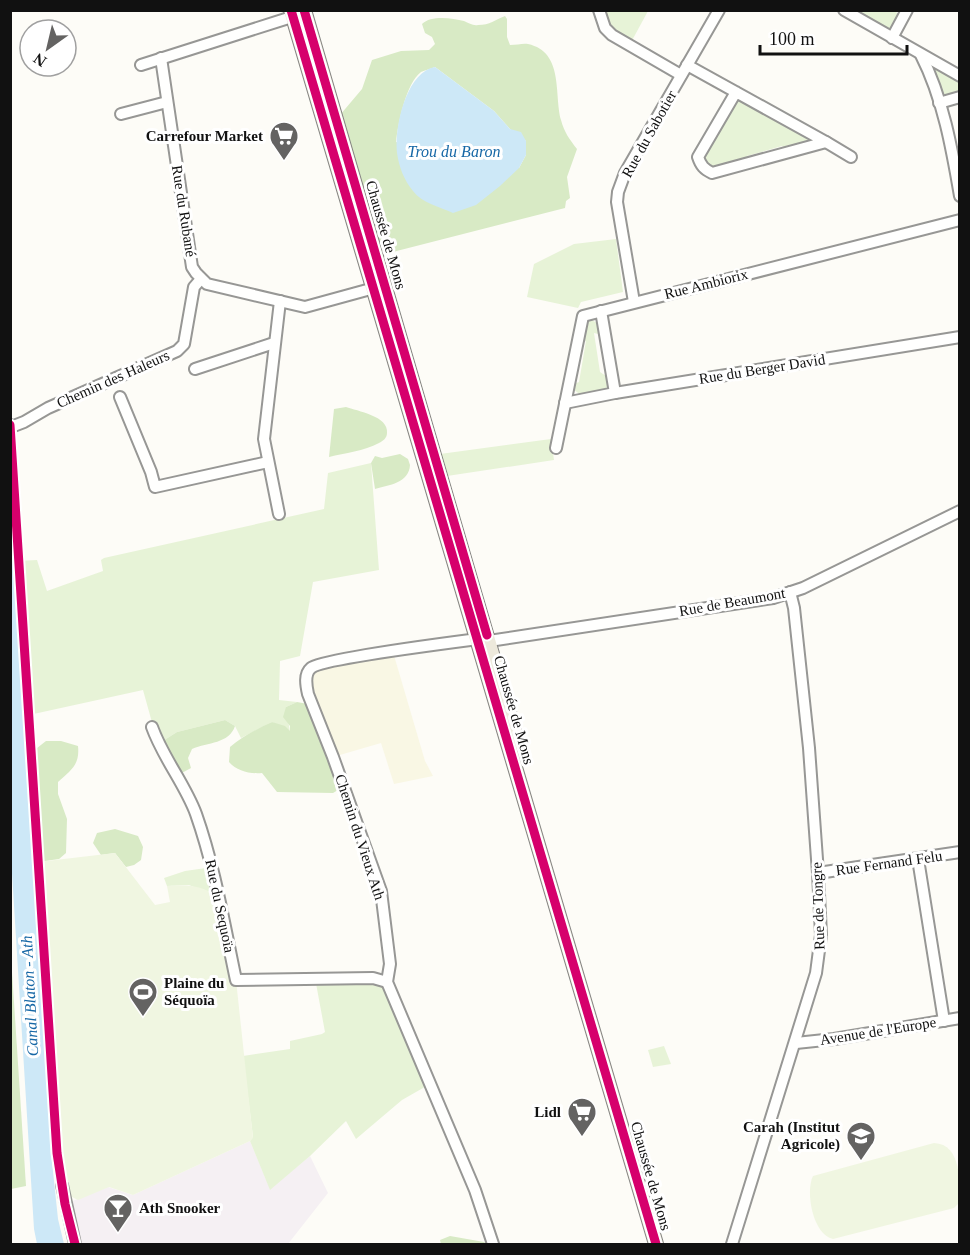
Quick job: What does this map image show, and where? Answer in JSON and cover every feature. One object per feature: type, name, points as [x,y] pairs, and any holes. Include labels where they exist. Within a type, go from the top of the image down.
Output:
[{"type":"main road","name":"Chaussée de Mons","points":[[298,13],[665,1245]]},
{"type":"main road","name":"Chaussée de Mons","points":[[483,640],[656,1245]]},
{"type":"street","points":[[599,10],[606,28],[612,35],[736,92],[851,157]]},
{"type":"street","name":"Rue du Sabotier","points":[[634,302],[617,202],[618,192],[625,173],[719,10]]},
{"type":"street","points":[[844,10],[960,76]]},
{"type":"street","points":[[892,38],[908,10]]},
{"type":"street","points":[[141,65],[298,13]]},
{"type":"street","points":[[921,55],[932,78],[939,103],[954,160],[960,196]]},
{"type":"street","name":"Rue du Rubané","points":[[161,58],[192,267],[201,279]]},
{"type":"street","points":[[736,92],[698,157],[700,165],[705,170],[712,173],[826,142]]},
{"type":"street","points":[[939,103],[960,97]]},
{"type":"street","points":[[120,114],[167,102]]},
{"type":"street","name":"Rue Ambiorix","points":[[556,448],[583,316],[960,220]]},
{"type":"street","points":[[201,279],[207,284],[305,308],[379,287]]},
{"type":"street","name":"Chemin des Haleurs","points":[[11,426],[177,351],[184,344],[194,287],[201,279]]},
{"type":"street","points":[[279,514],[264,439],[280,301]]},
{"type":"street","points":[[601,310],[615,393]]},
{"type":"street","name":"Rue du Berger David","points":[[566,403],[960,337]]},
{"type":"street","points":[[195,369],[274,343]]},
{"type":"street","points":[[120,397],[155,487],[268,462]]},
{"type":"street","name":"Rue de Beaumont","points":[[483,640],[773,598],[803,588],[960,511]]},
{"type":"street","name":"Rue de Tongre","points":[[732,1245],[768,1125],[796,1043],[819,957],[821,935],[808,748],[794,608],[790,592]]},
{"type":"street","name":"Chemin du Vieux Ath","points":[[483,640],[319,664],[313,666],[306,677],[306,685],[381,891],[390,964],[387,982],[475,1190],[493,1245]]},
{"type":"street","name":"Rue du Sequoïa","points":[[152,727],[158,744],[195,812],[214,872],[236,980],[373,978],[387,982]]},
{"type":"street","name":"Rue Fernand Felu","points":[[818,873],[960,852]]},
{"type":"street","points":[[918,859],[944,1021]]},
{"type":"street","name":"Avenue de l'Europe","points":[[796,1043],[960,1018]]},
{"type":"street","points":[[62,1185],[75,1245]]},
{"type":"shaded area","points":[[393,652],[425,761],[433,776],[394,784],[381,743],[333,757],[306,677],[308,671]]},
{"type":"shaded area","points":[[250,1141],[270,1189],[310,1156],[328,1193],[288,1244],[75,1244],[65,1204],[108,1187],[133,1195]]},
{"type":"green space","points":[[599,11],[648,11],[629,46],[620,41]]},
{"type":"green space","points":[[844,11],[896,11],[901,22],[892,38]]},
{"type":"green space","points":[[505,16],[510,45],[526,44],[539,48],[552,65],[561,120],[577,149],[567,177],[570,198],[566,201],[565,208],[381,255],[340,115],[362,89],[372,60],[401,51],[429,50],[435,44],[432,37],[425,33],[422,24],[426,21],[448,18],[482,25]],"holes":[[[435,67],[494,111],[510,129],[526,141],[526,155],[519,168],[396,142],[401,115],[411,85],[421,72]]]},
{"type":"green space","points":[[941,65],[959,76],[959,97],[951,100],[937,95],[930,73]]},
{"type":"green space","points":[[736,92],[760,105],[758,111],[787,128],[791,123],[809,138],[809,142],[790,152],[782,146],[747,156],[744,165],[712,173],[700,165]]},
{"type":"green space","points":[[616,239],[623,292],[581,302],[578,308],[527,297],[534,264],[574,244]]},
{"type":"green space","points":[[592,320],[600,325],[602,335],[594,333],[600,372],[609,378],[609,383],[600,392],[581,395],[574,390],[574,384],[579,382],[586,341],[582,343],[585,328]]},
{"type":"green space","points":[[346,407],[378,418],[386,427],[386,436],[380,442],[367,448],[329,457],[334,409]]},
{"type":"green space","points":[[551,439],[554,460],[447,476],[440,454]]},
{"type":"green space","points":[[400,454],[408,459],[410,465],[406,476],[397,482],[375,489],[371,463],[375,456],[382,458]]},
{"type":"green space","points":[[371,463],[379,570],[313,582],[300,656],[280,661],[279,700],[297,702],[286,707],[290,732],[272,722],[241,738],[235,726],[225,720],[177,732],[158,744],[143,690],[29,715],[18,561],[37,560],[47,591],[103,571],[101,560],[104,558],[324,509],[328,473]]},
{"type":"green space","points":[[297,702],[313,705],[342,782],[338,790],[333,793],[277,792],[262,773],[244,771],[229,762],[230,747],[261,727],[272,722],[285,726],[290,731],[290,726],[283,717],[286,707]]},
{"type":"green space","points":[[225,720],[235,726],[232,732],[217,742],[192,749],[188,758],[191,768],[180,774],[158,744],[177,732]]},
{"type":"green space","points":[[46,741],[61,741],[78,746],[78,758],[74,767],[58,782],[58,794],[67,819],[66,853],[59,859],[38,862],[32,752]]},
{"type":"green space","points":[[115,829],[138,836],[143,847],[141,860],[134,865],[126,867],[115,853],[101,855],[93,843],[97,833]]},
{"type":"green space","name":"Plaine du Séquoïa","points":[[115,853],[155,905],[170,902],[167,886],[194,886],[218,897],[236,980],[253,1138],[133,1195],[109,1187],[78,1200],[64,1193],[55,1153],[38,862]]},
{"type":"green space","points":[[213,867],[218,897],[189,885],[167,886],[164,878],[185,871]]},
{"type":"green space","points":[[10,941],[26,1186],[11,1189],[10,1189]]},
{"type":"green space","points":[[315,978],[380,979],[430,1084],[402,1100],[356,1139],[346,1121],[270,1190],[250,1141],[253,1137],[243,1056],[290,1049],[290,1041],[325,1032]]},
{"type":"green space","points":[[664,1046],[671,1064],[653,1067],[648,1050]]},
{"type":"green space","points":[[934,1143],[950,1150],[957,1166],[959,1203],[954,1208],[833,1239],[820,1230],[811,1202],[813,1176]]},
{"type":"green space","points":[[450,1236],[488,1244],[441,1244],[440,1240]]},
{"type":"water","name":"Trou du Baron","points":[[435,67],[494,111],[510,129],[521,132],[526,141],[526,155],[519,168],[476,205],[453,213],[426,202],[417,195],[405,178],[397,153],[400,116],[409,90],[425,71]]},
{"type":"water","name":"Canal Blaton - Ath","points":[[11,532],[52,1162],[58,1219],[64,1244],[37,1244],[34,1229],[11,857]]},
{"type":"cycle path","points":[[291,10],[656,1244]]},
{"type":"cycle path","points":[[304,10],[487,635]]},
{"type":"cycle path","points":[[10,425],[57,1153],[65,1204],[75,1244]]},
{"type":"place","name":"Carrefour Market","points":[[284,162]]},
{"type":"place","name":"Plaine du Séquoïa","points":[[143,1018]]},
{"type":"place","name":"Lidl","points":[[582,1138]]},
{"type":"place","name":"Carah (Institut Agricole)","points":[[861,1162]]},
{"type":"place","name":"Ath Snooker","points":[[118,1234]]}]
